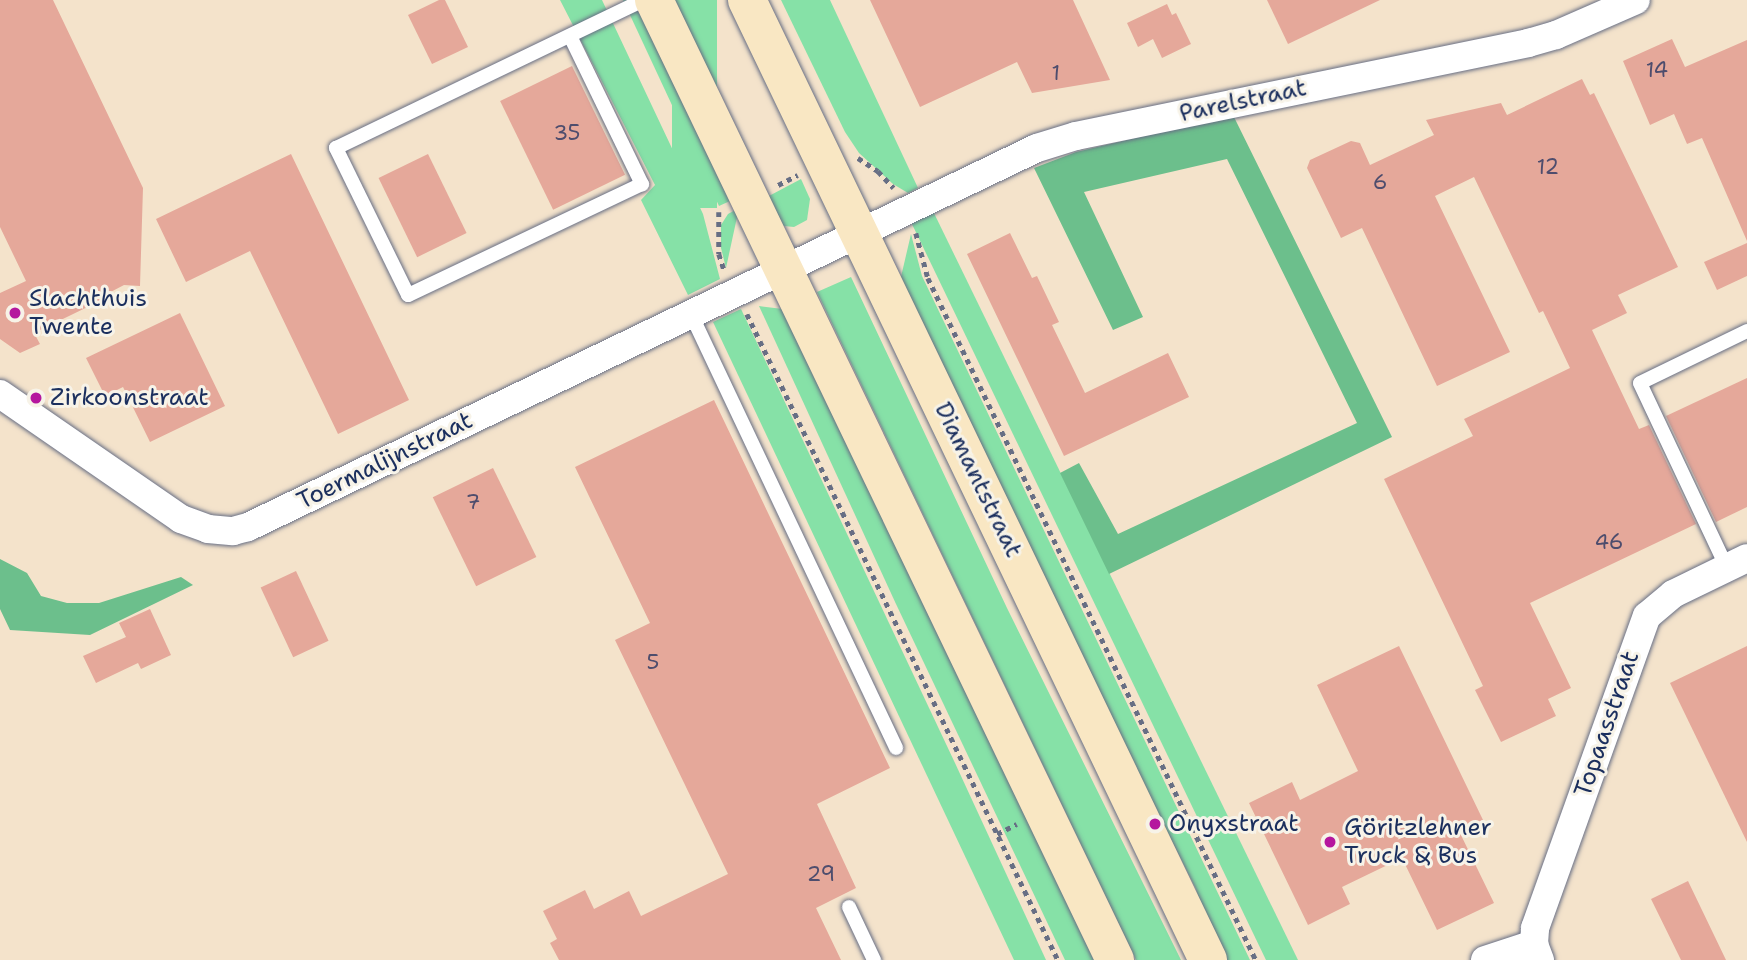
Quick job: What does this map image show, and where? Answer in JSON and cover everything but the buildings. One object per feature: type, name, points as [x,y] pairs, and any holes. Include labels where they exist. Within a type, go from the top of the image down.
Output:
[{"type":"main road","points":[[654,0],[728,204],[783,270],[1115,960]]},
{"type":"main road","name":"Diamantstraat","points":[[747,0],[1208,960]]},
{"type":"street","name":"Parelstraat","points":[[783,270],[999,164],[1076,135],[1528,43],[1556,35],[1636,0]]},
{"type":"street","name":"Toermalijnstraat","points":[[0,394],[181,519],[208,529],[233,531],[248,527],[783,270]]},
{"type":"street","name":"Topaasstraat","points":[[1485,960],[1537,952],[1535,928],[1647,617],[1672,594],[1737,563]]},
{"type":"lane","points":[[570,36],[642,184],[408,295],[336,148],[643,0]]},
{"type":"lane","points":[[691,314],[896,748]]},
{"type":"lane","points":[[1737,563],[1640,383],[1747,331]]},
{"type":"lane","points":[[849,907],[874,960]]},
{"type":"path","points":[[825,163],[728,204],[719,254],[1058,960]]},
{"type":"path","points":[[906,209],[919,240],[928,278],[1256,960]]},
{"type":"green space","points":[[560,0],[602,0],[703,214],[720,279],[688,295],[641,200],[655,185]]},
{"type":"green space","points":[[623,0],[640,0],[730,201],[719,206]]},
{"type":"green space","points":[[672,0],[717,0],[717,208],[672,208]]},
{"type":"green space","points":[[781,0],[830,0],[918,188],[908,193],[893,184],[859,153],[845,132]]},
{"type":"green space","points":[[1233,115],[1392,437],[1109,574],[1060,473],[1079,463],[1118,534],[1357,423],[1227,159],[1084,192],[1143,317],[1113,330],[1034,168],[1076,152]]},
{"type":"green space","points":[[801,179],[810,199],[807,220],[794,227],[784,226],[778,221],[767,197]]},
{"type":"green space","points":[[739,208],[726,268],[721,248],[721,225],[728,214]]},
{"type":"green space","points":[[932,209],[1298,960],[1266,960],[911,222]]},
{"type":"green space","points":[[911,234],[922,276],[1250,960],[1216,960],[1196,889],[897,294]]},
{"type":"green space","points":[[851,277],[1007,608],[1181,960],[1136,960],[817,292]]},
{"type":"green space","points":[[759,306],[791,310],[1101,960],[1065,960],[896,604]]},
{"type":"green space","points":[[741,309],[1046,960],[1014,960],[713,322]]},
{"type":"green space","points":[[0,559],[27,573],[41,596],[67,603],[99,603],[181,577],[193,585],[90,635],[10,630],[0,609]]},
{"type":"place","name":"Slachthuis Twente","points":[[15,313]]},
{"type":"place","name":"Zirkoonstraat","points":[[36,398]]},
{"type":"place","name":"Onyxstraat","points":[[1155,824]]},
{"type":"place","name":"Göritzlehner Truck & Bus","points":[[1330,842]]}]
